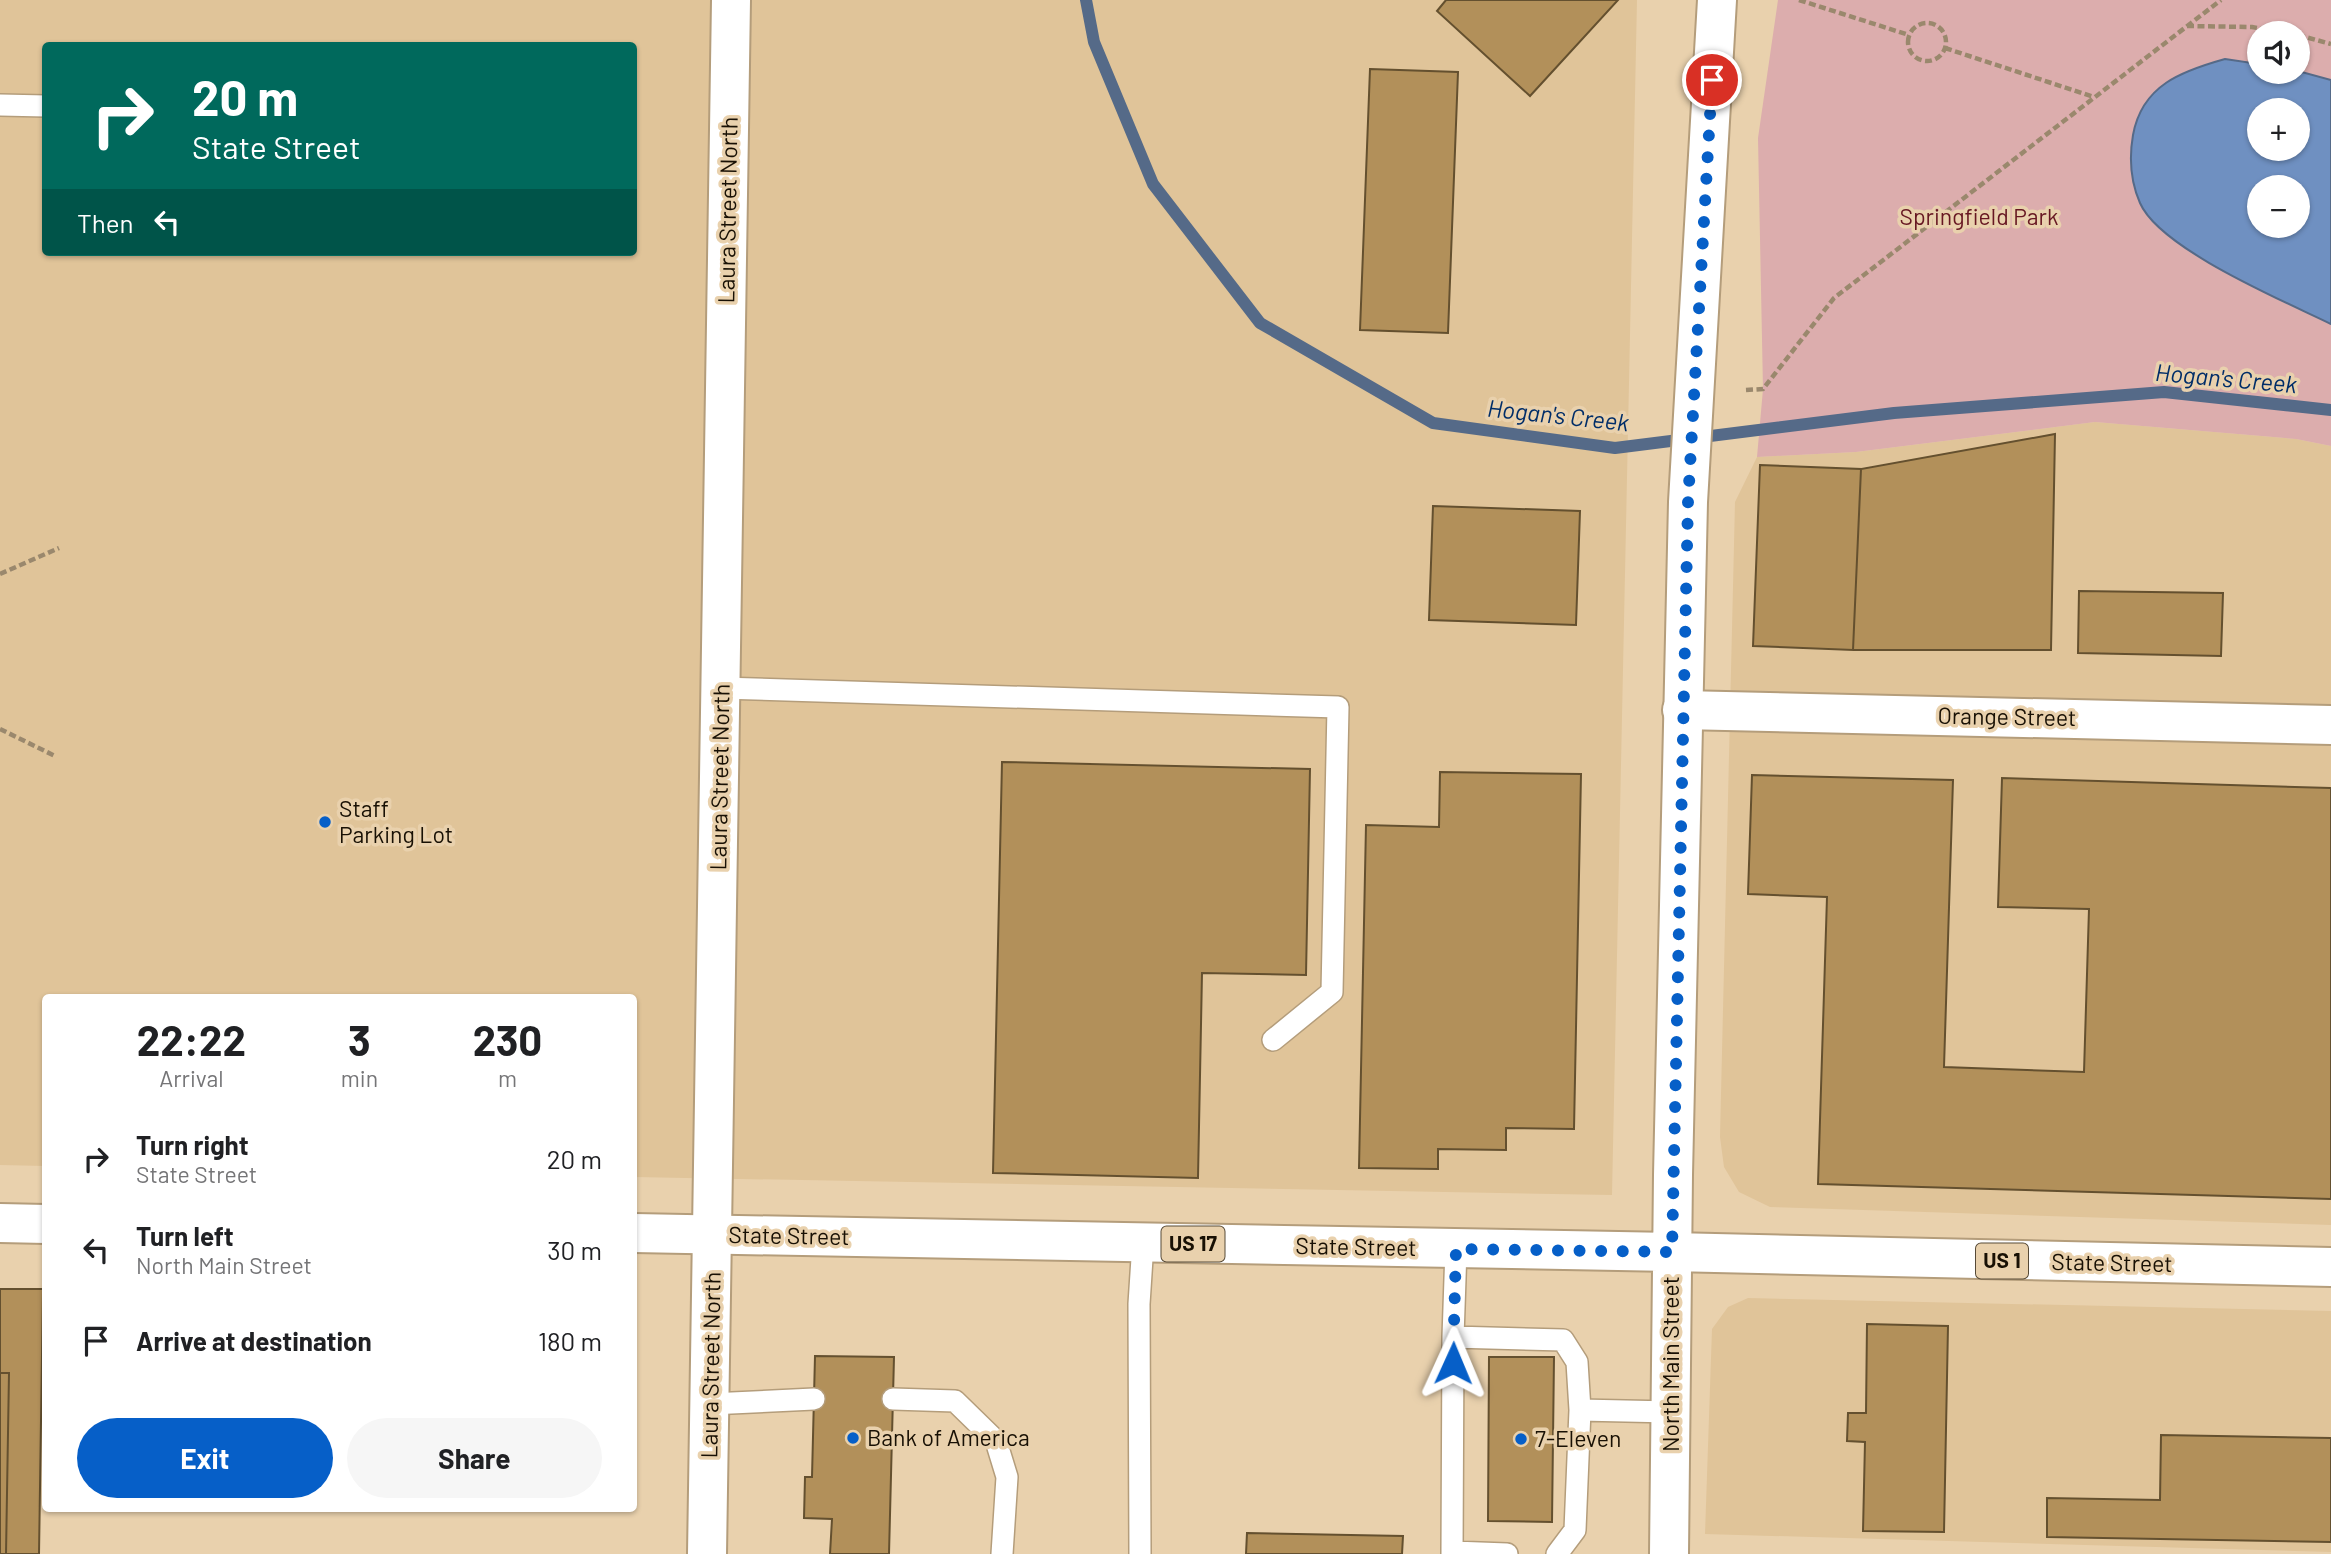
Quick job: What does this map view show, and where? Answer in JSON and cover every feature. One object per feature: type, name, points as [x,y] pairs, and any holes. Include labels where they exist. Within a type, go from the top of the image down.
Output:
[{"type":"main road","name":"Laura Street North","points":[[707,1554],[732,0]]},
{"type":"main road","name":"North Main Street","points":[[1669,1554],[1672,1252],[1688,502],[1717,0]]},
{"type":"main road","name":"Orange Street","points":[[1682,710],[2331,725]]},
{"type":"main road","points":[[0,1223],[42,1224]]},
{"type":"main road","name":"State Street","points":[[637,1233],[2331,1267]]},
{"type":"lane","points":[[0,106],[42,106]]},
{"type":"lane","points":[[721,688],[1338,707],[1332,992],[1273,1040]]},
{"type":"lane","points":[[1140,1554],[1139,1304],[1143,1243]]},
{"type":"lane","points":[[1456,1249],[1452,1553],[1507,1554]]},
{"type":"lane","points":[[1453,1337],[1563,1340],[1577,1362],[1580,1410],[1575,1530],[1557,1554]]},
{"type":"lane","points":[[710,1404],[814,1399]]},
{"type":"lane","points":[[893,1399],[955,1401],[996,1441],[1007,1477],[1002,1554]]},
{"type":"lane","points":[[1580,1410],[1671,1412]]},
{"type":"path","points":[[1799,0],[1909,36]]},
{"type":"path","points":[[1746,390],[1763,389],[1834,298],[2221,0]]},
{"type":"path","points":[[1930,23],[1941,30],[1945,48],[1933,61],[1920,61],[1911,53],[1909,36],[1917,26],[1930,23]]},
{"type":"path","points":[[2187,26],[2247,27]]},
{"type":"path","points":[[2310,39],[2331,44]]},
{"type":"path","points":[[1945,48],[2094,97]]},
{"type":"path","points":[[0,574],[59,548]]},
{"type":"path","points":[[0,729],[55,756]]},
{"type":"shaded area","points":[[0,0],[1637,0],[1612,1195],[637,1177],[637,994],[42,994],[42,1166],[0,1165]]},
{"type":"shaded area","points":[[2095,422],[2296,439],[2331,446],[2331,1225],[1770,1207],[1739,1192],[1724,1167],[1720,1137],[1735,502],[1757,457],[1856,452]]},
{"type":"shaded area","points":[[1748,1298],[2331,1311],[2331,1552],[1705,1534],[1712,1329],[1728,1307]]},
{"type":"green space","name":"Springfield Park","points":[[1778,0],[2331,0],[2331,446],[2296,439],[2095,422],[1856,452],[1757,457],[1763,389],[1758,138]]},
{"type":"water","points":[[2225,59],[2247,62],[2247,84],[2310,84],[2310,74],[2331,80],[2331,324],[2255,288],[2197,255],[2152,220],[2140,203],[2132,177],[2131,161],[2133,135],[2138,118],[2155,92],[2179,75]]},
{"type":"building","points":[[1446,0],[1618,0],[1530,96],[1437,11]]},
{"type":"building","points":[[1370,69],[1458,72],[1448,333],[1360,330]]},
{"type":"building","points":[[2055,434],[2051,650],[1853,650],[1861,469]]},
{"type":"building","points":[[1760,465],[1861,469],[1853,650],[1753,646]]},
{"type":"building","points":[[1433,506],[1580,511],[1576,625],[1429,620]]},
{"type":"building","points":[[2079,591],[2223,593],[2221,656],[2078,653]]},
{"type":"building","points":[[1002,762],[1310,769],[1306,975],[1202,973],[1198,1178],[993,1173]]},
{"type":"building","points":[[1440,772],[1581,774],[1574,1129],[1506,1128],[1506,1150],[1438,1149],[1438,1169],[1359,1168],[1366,825],[1439,827]]},
{"type":"building","points":[[1752,775],[1953,780],[1944,1067],[2084,1072],[2089,909],[1998,907],[2002,778],[2331,788],[2331,1199],[1818,1184],[1827,897],[1748,894]]},
{"type":"building","points":[[0,1289],[42,1289],[39,1554],[0,1554]]},
{"type":"building","points":[[1867,1324],[1948,1326],[1944,1532],[1863,1531],[1865,1442],[1847,1441],[1848,1413],[1866,1413]]},
{"type":"building","name":"Bank of America","points":[[815,1356],[894,1357],[889,1554],[830,1554],[832,1519],[804,1518],[805,1477],[812,1477]]},
{"type":"building","name":"7-Eleven","points":[[1489,1357],[1554,1357],[1552,1522],[1488,1521]]},
{"type":"building","points":[[0,1373],[9,1373],[6,1554],[0,1554]]},
{"type":"building","points":[[2161,1435],[2331,1438],[2331,1542],[2047,1537],[2047,1498],[2160,1500]]},
{"type":"building","points":[[1247,1533],[1403,1536],[1402,1554],[1246,1554]]},
{"type":"waterway","name":"Hogan's Creek","points":[[1086,0],[1094,42],[1153,184],[1260,323],[1433,423],[1615,448],[1894,413],[2164,392],[2331,410]]},
{"type":"place","name":"Staff Parking Lot","points":[[325,822]]},
{"type":"place","name":"Bank of America","points":[[853,1438]]},
{"type":"place","name":"7-Eleven","points":[[1521,1439]]},
{"type":"route","points":[[1453,1363],[1456,1249],[1672,1252],[1688,502],[1712,80]]}]
